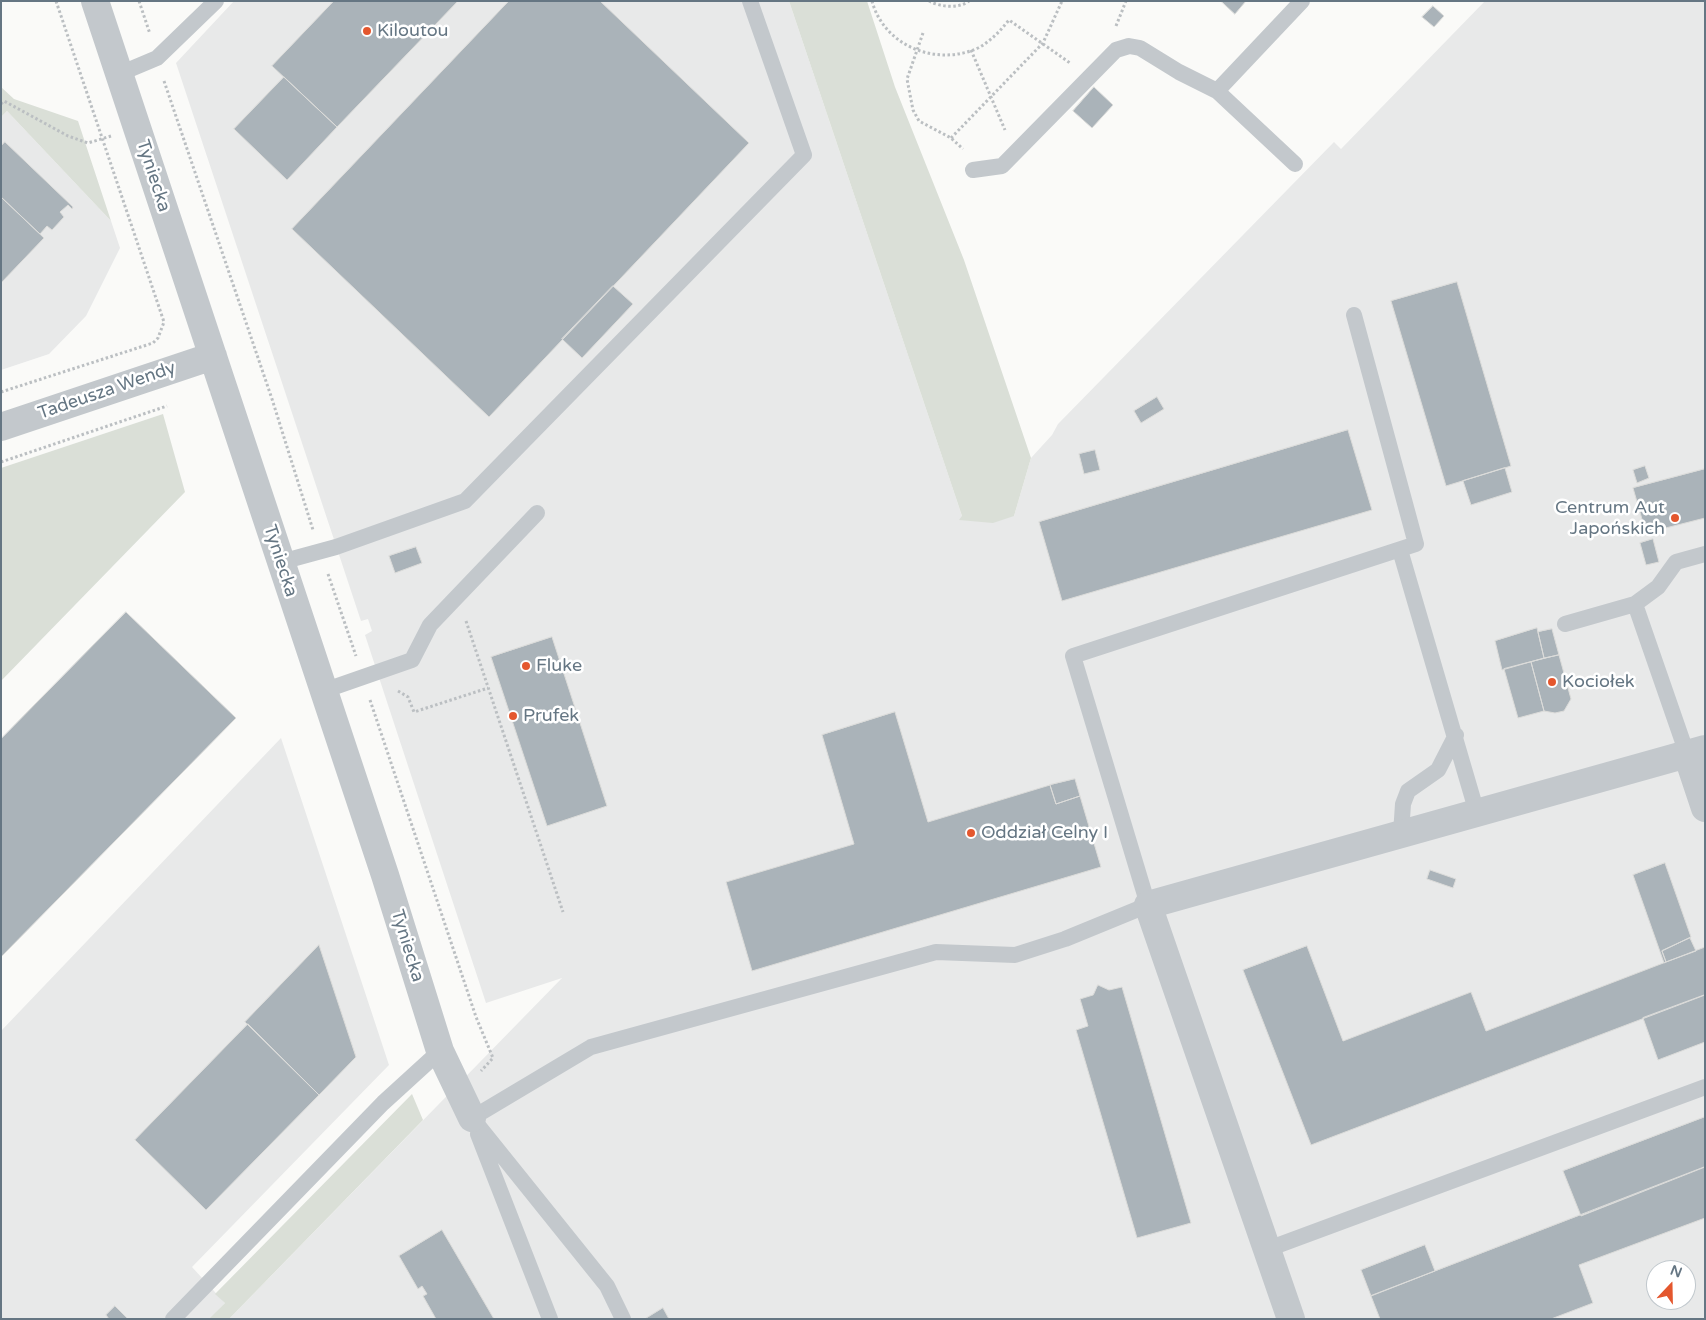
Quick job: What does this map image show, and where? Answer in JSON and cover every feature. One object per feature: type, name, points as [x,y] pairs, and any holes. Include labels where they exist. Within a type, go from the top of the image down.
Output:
[{"type":"street","name":"Tyniecka","points":[[95,1],[385,875],[440,1050],[472,1118]]},
{"type":"street","name":"Tadeusza Wendy","points":[[1,427],[213,356]]},
{"type":"street","points":[[1292,1319],[1148,905],[1696,752],[1705,808]]},
{"type":"lane","points":[[119,74],[157,58],[216,1]]},
{"type":"lane","points":[[281,562],[320,552],[465,501],[804,155],[750,1]]},
{"type":"lane","points":[[1217,91],[1302,1]]},
{"type":"lane","points":[[974,170],[1002,166],[1109,55],[1129,46],[1140,48],[1179,72],[1217,91],[1295,164]]},
{"type":"lane","points":[[472,1118],[591,1046],[936,952],[1015,955],[1065,939],[1148,905],[1072,656],[1416,544],[1354,315]]},
{"type":"lane","points":[[323,691],[364,679],[412,660],[430,625],[537,513]]},
{"type":"lane","points":[[1400,550],[1456,735],[1477,813]]},
{"type":"lane","points":[[1565,624],[1635,604],[1658,587],[1676,562],[1705,554]]},
{"type":"lane","points":[[1635,604],[1696,752]]},
{"type":"lane","points":[[1400,834],[1403,804],[1408,791],[1438,770],[1456,735]]},
{"type":"lane","points":[[173,1319],[383,1103],[440,1050]]},
{"type":"lane","points":[[1268,1249],[1705,1086]]},
{"type":"lane","points":[[472,1118],[550,1319]]},
{"type":"lane","points":[[472,1118],[607,1286],[623,1319]]},
{"type":"path","points":[[1,392],[153,343],[158,338],[164,322],[56,1]]},
{"type":"path","points":[[140,1],[157,58],[320,552],[364,679]]},
{"type":"path","points":[[872,1],[883,25],[896,38],[917,51],[947,54],[971,50],[990,40],[1009,20],[1089,76]]},
{"type":"path","points":[[929,1],[939,5],[951,6],[964,5],[969,1]]},
{"type":"path","points":[[951,138],[1043,43],[1062,1]]},
{"type":"path","points":[[923,34],[907,79],[914,110],[919,121],[962,146],[974,170]]},
{"type":"path","points":[[971,50],[1016,152]]},
{"type":"path","points":[[1,104],[4,102],[68,136],[88,143]]},
{"type":"path","points":[[1,462],[167,406]]},
{"type":"path","points":[[458,596],[563,912]]},
{"type":"path","points":[[390,689],[408,697],[414,712],[488,688]]},
{"type":"path","points":[[377,694],[370,698],[476,1017],[493,1058]]},
{"type":"shaded area","points":[[234,1],[789,1],[962,516],[1014,516],[1031,458],[1052,435],[1058,424],[1334,142],[1341,149],[1485,1],[1705,1],[1705,1319],[229,1319],[562,978],[486,1003],[365,635],[372,631],[368,619],[361,621],[176,63]]},
{"type":"shaded area","points":[[789,1],[867,1],[895,87],[964,260],[1031,458],[1014,516],[993,523],[959,520],[962,516]]},
{"type":"shaded area","points":[[1,87],[14,99],[78,121],[111,221],[7,111],[1,117]]},
{"type":"shaded area","points":[[7,111],[111,221],[120,248],[86,316],[49,354],[1,370],[1,117]]},
{"type":"shaded area","points":[[163,414],[185,492],[1,681],[1,468]]},
{"type":"shaded area","points":[[281,738],[389,1065],[192,1267],[225,1303],[210,1319],[1,1319],[1,1031]]},
{"type":"shaded area","points":[[412,1094],[423,1120],[229,1319],[209,1319],[225,1303],[215,1294]]},
{"type":"building","points":[[334,1],[458,1],[337,127],[272,66]]},
{"type":"building","points":[[509,1],[600,1],[749,143],[489,417],[292,229]]},
{"type":"building","points":[[1221,1],[1246,1],[1235,14]]},
{"type":"building","points":[[1433,6],[1444,16],[1434,27],[1422,17]]},
{"type":"building","points":[[284,77],[337,127],[287,180],[234,129]]},
{"type":"building","points":[[1094,87],[1113,105],[1092,128],[1073,111]]},
{"type":"building","points":[[5,142],[73,207],[72,209],[68,205],[60,212],[64,217],[52,230],[47,226],[40,234],[1,197],[1,146]]},
{"type":"building","points":[[1,197],[44,238],[1,283]]},
{"type":"building","points":[[1457,282],[1511,466],[1446,486],[1391,301]]},
{"type":"building","points":[[613,286],[633,304],[582,358],[562,339]]},
{"type":"building","points":[[1157,397],[1164,409],[1141,423],[1134,411]]},
{"type":"building","points":[[1348,430],[1372,510],[1062,601],[1039,522]]},
{"type":"building","points":[[1095,450],[1100,470],[1084,474],[1079,454]]},
{"type":"building","points":[[1645,466],[1649,478],[1637,483],[1633,470]]},
{"type":"building","points":[[1505,468],[1512,492],[1471,505],[1463,481]]},
{"type":"building","points":[[1705,469],[1705,518],[1646,533],[1633,488]]},
{"type":"building","points":[[1653,539],[1659,562],[1646,565],[1640,543]]},
{"type":"building","points":[[416,547],[422,563],[395,573],[389,556]]},
{"type":"building","points":[[126,612],[236,718],[1,957],[1,739]]},
{"type":"building","points":[[1537,628],[1544,658],[1502,670],[1495,641]]},
{"type":"building","points":[[1552,629],[1559,655],[1544,658],[1538,632]]},
{"type":"building","points":[[552,637],[607,806],[547,826],[491,657]]},
{"type":"building","points":[[1559,655],[1571,699],[1564,711],[1555,713],[1544,711],[1531,662]]},
{"type":"building","points":[[1531,662],[1544,711],[1518,718],[1504,669]]},
{"type":"building","name":"Oddział Celny I","points":[[895,712],[928,822],[1050,785],[1056,804],[1080,796],[1101,867],[752,971],[726,882],[854,844],[822,735]]},
{"type":"building","points":[[1075,779],[1080,796],[1056,804],[1050,785]]},
{"type":"building","points":[[1665,863],[1691,937],[1662,951],[1666,962],[1664,963],[1633,875]]},
{"type":"building","points":[[1430,870],[1456,879],[1453,888],[1427,879]]},
{"type":"building","points":[[1690,938],[1696,951],[1666,962],[1662,951]]},
{"type":"building","points":[[319,945],[356,1057],[319,1095],[245,1022]]},
{"type":"building","points":[[1307,946],[1343,1041],[1471,992],[1486,1031],[1705,947],[1705,995],[1311,1145],[1243,970]]},
{"type":"building","points":[[1098,985],[1109,990],[1122,987],[1191,1223],[1137,1238],[1076,1030],[1088,1026],[1080,999],[1093,995]]},
{"type":"building","points":[[1705,995],[1705,1042],[1658,1060],[1643,1018]]},
{"type":"building","points":[[248,1024],[319,1095],[206,1210],[135,1140]]},
{"type":"building","points":[[1705,1117],[1705,1167],[1581,1216],[1563,1171]]},
{"type":"building","points":[[1705,1167],[1705,1218],[1579,1265],[1593,1303],[1551,1319],[1380,1319],[1371,1296]]},
{"type":"building","points":[[442,1230],[494,1319],[436,1319],[423,1296],[427,1294],[422,1286],[418,1289],[399,1256]]},
{"type":"building","points":[[1425,1245],[1435,1271],[1371,1296],[1361,1270]]},
{"type":"building","points":[[115,1306],[128,1319],[109,1319],[106,1315]]},
{"type":"building","points":[[663,1308],[669,1319],[645,1319]]},
{"type":"place","name":"Kiloutou","points":[[367,31]]},
{"type":"place","name":"Centrum Aut Japońskich","points":[[1675,518]]},
{"type":"place","name":"Fluke","points":[[526,666]]},
{"type":"place","name":"Kociołek","points":[[1552,682]]},
{"type":"place","name":"Prufek","points":[[513,716]]},
{"type":"place","name":"Oddział Celny I","points":[[971,833]]}]
